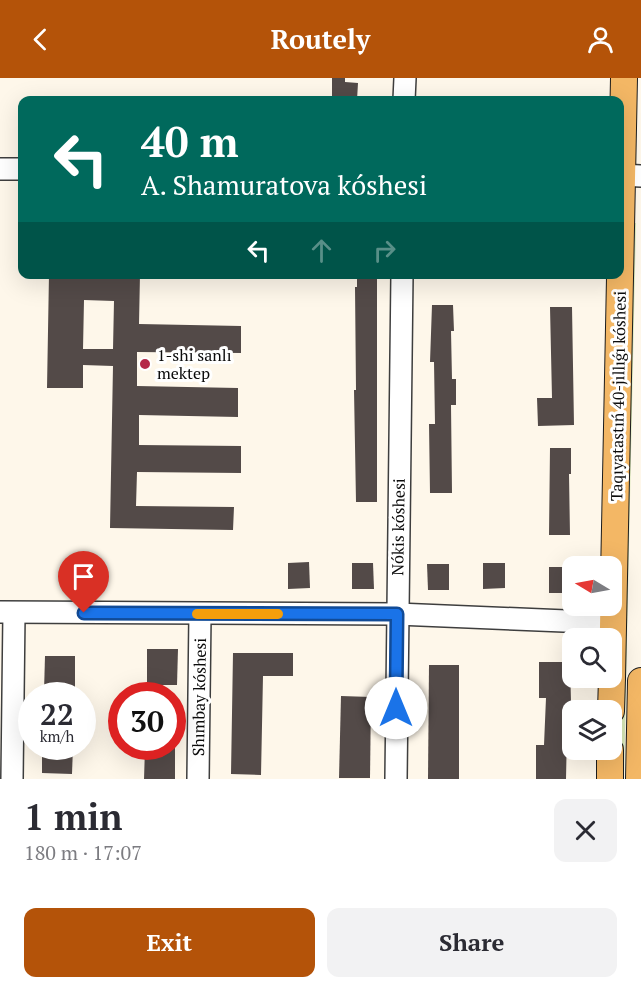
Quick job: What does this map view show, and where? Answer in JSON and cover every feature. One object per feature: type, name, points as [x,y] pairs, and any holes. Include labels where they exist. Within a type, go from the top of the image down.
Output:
[{"type":"main road","name":"Taqıyatastıń 40-jıllıǵı kóshesi","points":[[613,628],[628,175],[624,78]]},
{"type":"main road","points":[[639,779],[641,681]]},
{"type":"main road","points":[[610,760],[610,779]]},
{"type":"street","points":[[404,96],[405,78]]},
{"type":"street","points":[[0,169],[18,169]]},
{"type":"street","name":"Nókis kóshesi","points":[[396,779],[402,279]]},
{"type":"street","points":[[12,779],[7,612],[397,614],[613,623]]},
{"type":"street","name":"Shımbay kóshesi","points":[[198,779],[200,614]]},
{"type":"green space","points":[[630,223],[636,223],[624,779],[619,779],[619,760],[622,760],[622,628]]},
{"type":"building","points":[[332,78],[345,78],[345,82],[358,83],[357,96],[332,96]]},
{"type":"building","points":[[49,279],[140,279],[139,324],[241,326],[241,353],[137,352],[137,386],[238,388],[238,417],[139,415],[139,445],[241,446],[241,473],[137,472],[136,506],[234,507],[233,530],[110,528],[113,366],[83,365],[83,388],[47,388]],"holes":[[[84,300],[114,301],[113,349],[83,349]]]},
{"type":"building","points":[[357,279],[377,279],[377,502],[356,502],[354,390],[356,390],[355,287],[357,287]]},
{"type":"building","points":[[432,305],[453,305],[452,379],[456,379],[456,405],[451,405],[452,493],[430,493],[429,424],[435,424],[434,362],[430,362]]},
{"type":"building","points":[[550,307],[572,307],[574,425],[538,426],[537,398],[552,398]]},
{"type":"building","points":[[550,448],[571,448],[570,535],[549,535]]},
{"type":"building","points":[[309,562],[310,588],[288,589],[288,563]]},
{"type":"building","points":[[352,563],[373,563],[374,589],[352,589]]},
{"type":"building","points":[[483,563],[505,563],[505,588],[483,589]]},
{"type":"building","points":[[427,564],[449,564],[449,590],[428,590]]},
{"type":"building","points":[[549,567],[562,567],[562,593],[549,593]]},
{"type":"building","points":[[147,649],[178,649],[177,682],[147,682]]},
{"type":"building","points":[[233,653],[293,653],[293,676],[263,676],[261,775],[231,774]]},
{"type":"building","points":[[45,656],[75,656],[75,682],[44,682]]},
{"type":"building","points":[[539,662],[562,662],[562,688],[571,688],[571,700],[562,700],[562,760],[566,760],[566,779],[536,779],[536,745],[544,745],[546,698],[539,698]]},
{"type":"building","points":[[429,665],[459,665],[459,779],[428,779]]},
{"type":"building","points":[[341,696],[371,697],[370,778],[339,778]]},
{"type":"building","points":[[42,760],[73,760],[72,774],[42,773]]},
{"type":"building","points":[[145,760],[175,760],[175,779],[144,779]]},
{"type":"slow traffic","points":[[197,614],[278,614]]},
{"type":"place","name":"1-shi sanlı mektep","points":[[145,364]]},
{"type":"route","points":[[84,613],[397,614],[396,708]]}]
